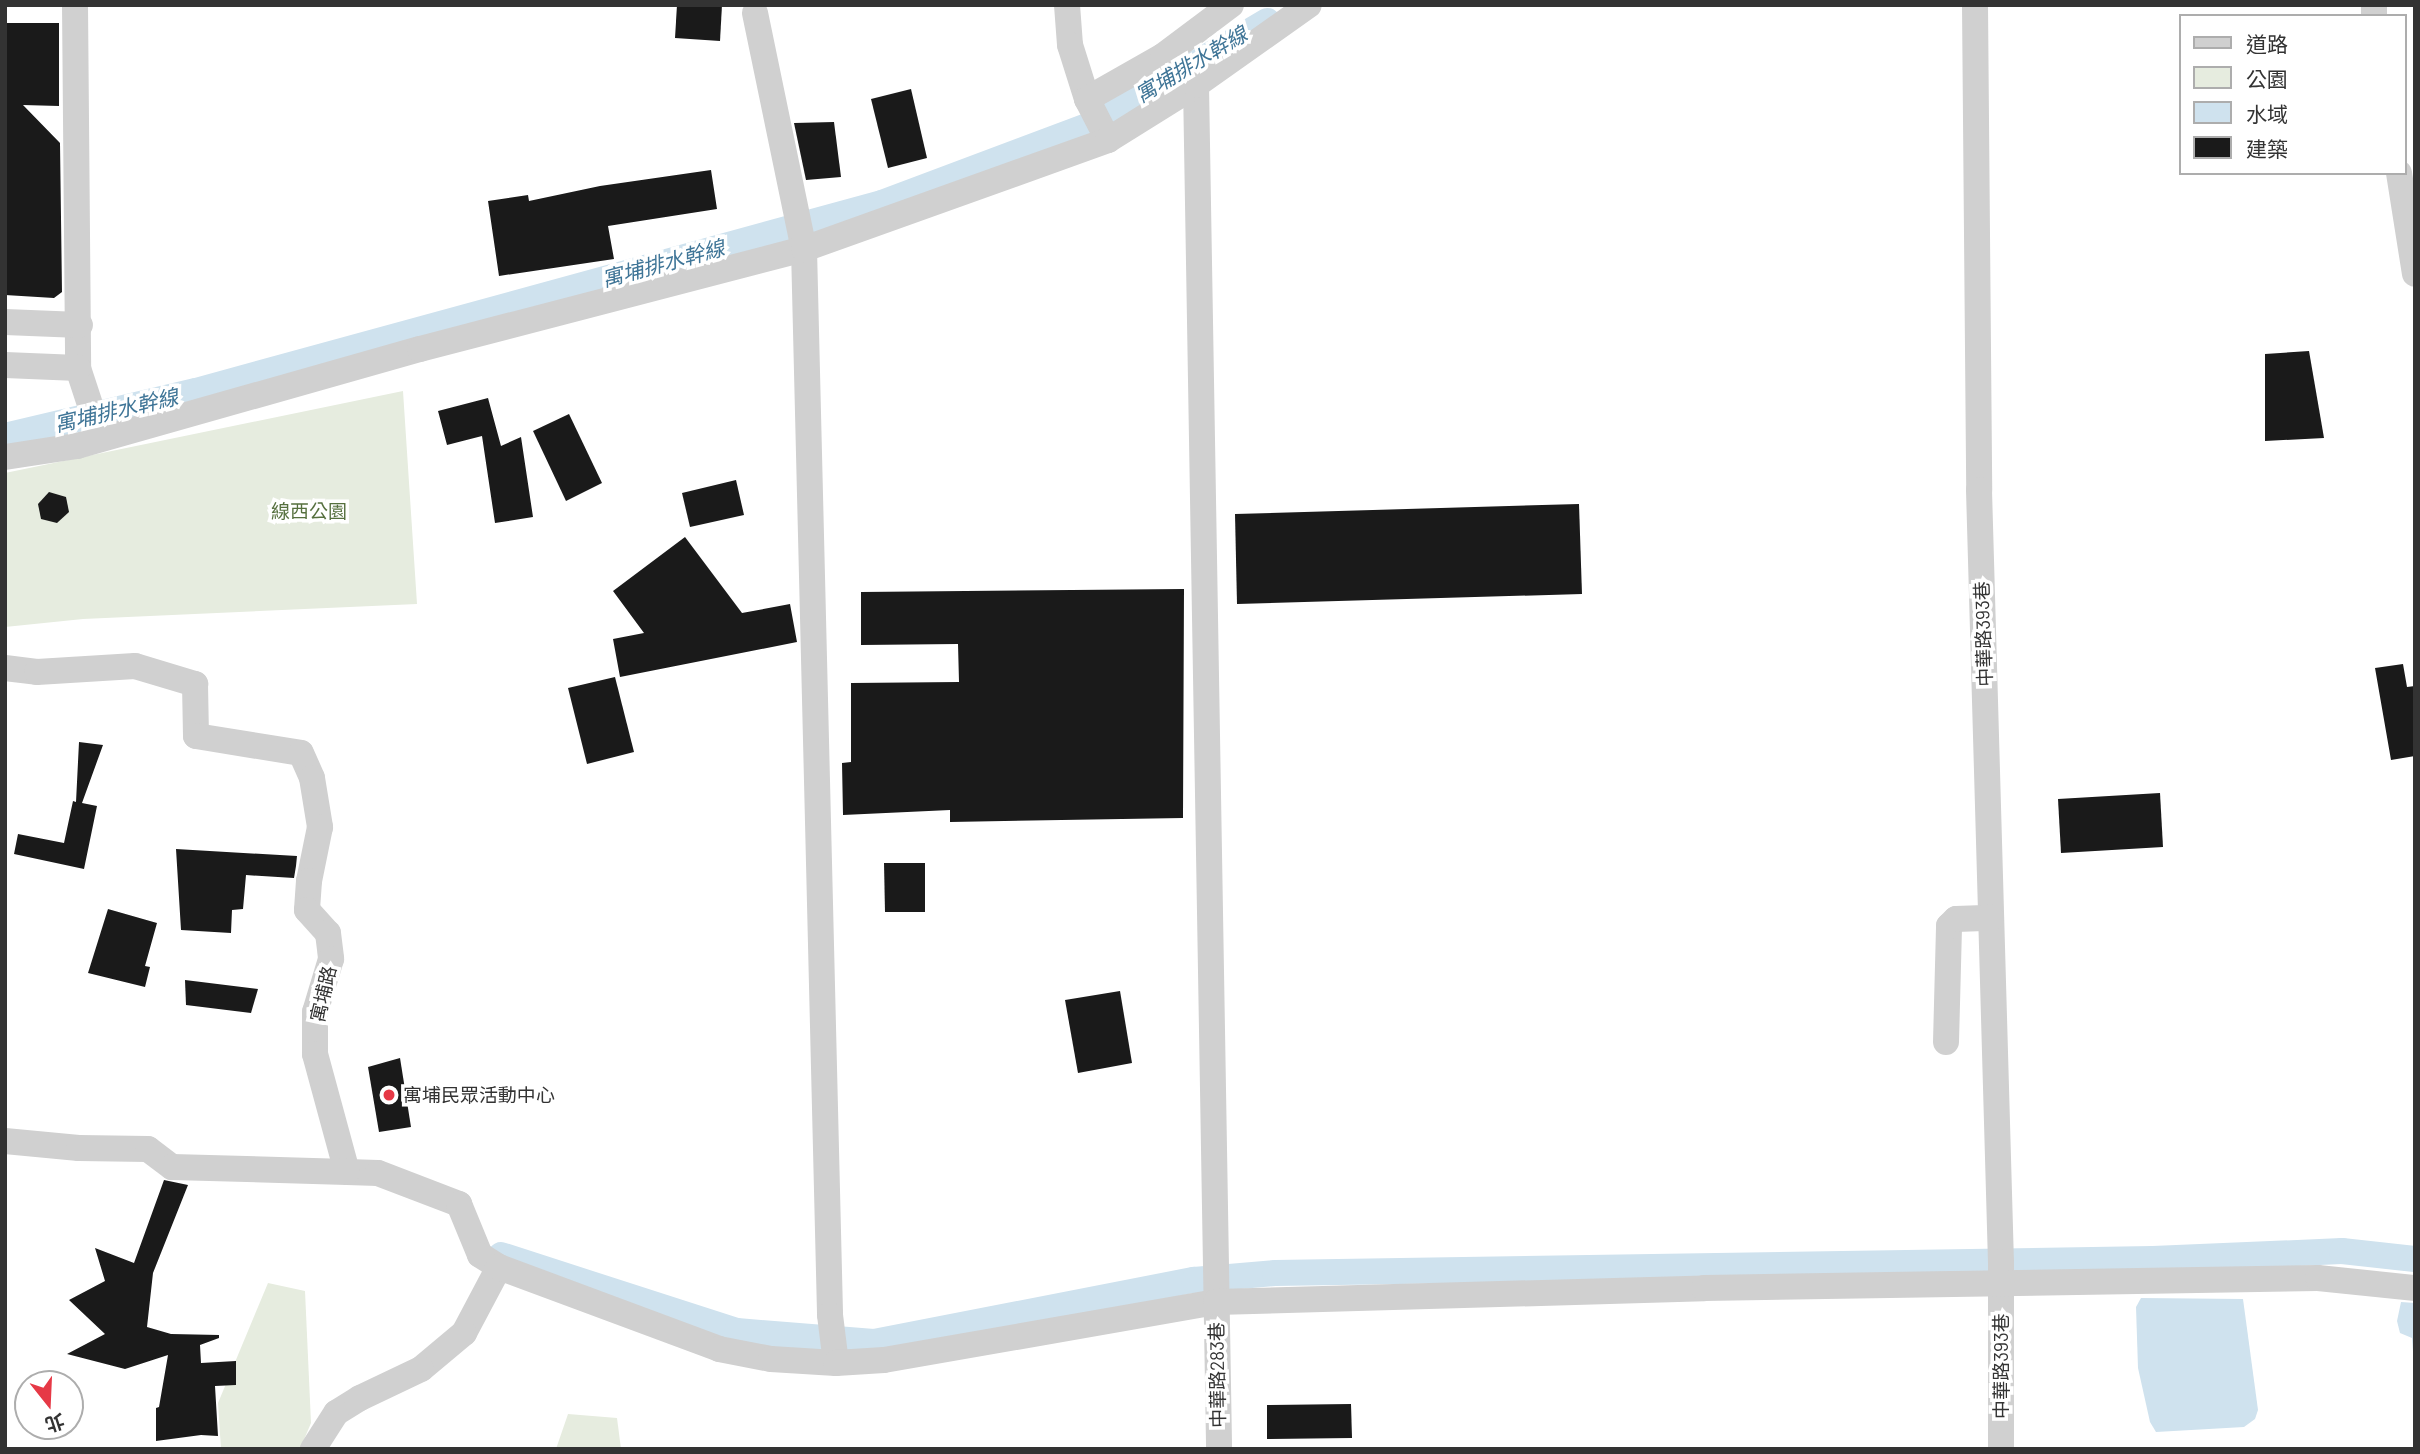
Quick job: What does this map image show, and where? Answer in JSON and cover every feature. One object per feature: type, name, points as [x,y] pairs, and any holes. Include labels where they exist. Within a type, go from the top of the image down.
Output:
[{"type":"street","points":[[75,5],[80,325],[78,368],[101,438]]},
{"type":"street","points":[[1067,5],[1070,45],[1087,99],[1108,140]]},
{"type":"street","points":[[1087,99],[1163,56],[1231,5]]},
{"type":"street","points":[[5,457],[77,446],[420,349],[804,249],[1108,140],[1196,85],[1308,5]]},
{"type":"street","name":"中華路393巷","points":[[1975,5],[1979,490],[2001,1273],[2001,1449]]},
{"type":"street","points":[[755,13],[804,249],[830,1315],[836,1363]]},
{"type":"street","name":"中華路283巷","points":[[1196,85],[1219,1449]]},
{"type":"street","points":[[2399,175],[2415,274]]},
{"type":"street","points":[[5,323],[80,325]]},
{"type":"street","points":[[5,365],[78,368]]},
{"type":"street","name":"寓埔路","points":[[5,668],[37,672],[135,666],[195,684],[196,736],[301,753],[312,778],[320,827],[309,881],[307,910],[328,933],[331,959],[315,1012],[314,1054],[348,1172]]},
{"type":"street","points":[[1946,1041],[1949,926],[1956,919],[1991,918]]},
{"type":"street","points":[[5,1151],[5,1141],[79,1148],[148,1149],[172,1167],[378,1173],[459,1204],[481,1255],[499,1267],[719,1349],[771,1359],[836,1363],[884,1360],[1216,1302],[2001,1273],[2318,1278],[2415,1288]]},
{"type":"street","points":[[313,1449],[337,1413],[360,1398],[421,1369],[464,1333],[499,1267]]},
{"type":"green space","name":"線西公園","points":[[403,391],[417,604],[83,619],[5,627],[5,473]]},
{"type":"green space","points":[[268,1283],[305,1291],[311,1423],[300,1449],[221,1449],[218,1403]]},
{"type":"green space","points":[[568,1414],[617,1418],[621,1449],[556,1449]]},
{"type":"water","points":[[2141,1298],[2243,1299],[2258,1410],[2255,1419],[2244,1427],[2156,1432],[2150,1422],[2138,1368],[2136,1307]]},
{"type":"water","points":[[2401,1302],[2415,1303],[2415,1379],[2412,1338],[2400,1333],[2397,1321]]},
{"type":"building","points":[[677,5],[722,5],[720,41],[675,38]]},
{"type":"building","points":[[5,23],[59,23],[59,106],[23,105],[60,143],[62,292],[54,298],[5,295]]},
{"type":"building","points":[[911,89],[927,158],[888,168],[871,99]]},
{"type":"building","points":[[834,122],[841,177],[806,180],[794,123]]},
{"type":"building","points":[[711,170],[717,209],[608,226],[614,259],[499,276],[488,201],[528,195],[529,201],[600,186]]},
{"type":"building","points":[[2309,351],[2324,438],[2265,441],[2265,354]]},
{"type":"building","points":[[488,398],[501,446],[521,437],[533,517],[495,523],[482,436],[447,445],[438,411]]},
{"type":"building","points":[[569,414],[602,483],[566,501],[533,431]]},
{"type":"building","points":[[736,480],[744,515],[690,527],[682,493]]},
{"type":"building","points":[[49,492],[66,497],[69,512],[57,523],[41,519],[38,504]]},
{"type":"building","points":[[1579,504],[1582,594],[1237,604],[1235,514]]},
{"type":"building","points":[[685,537],[742,613],[790,604],[797,642],[620,677],[613,639],[644,633],[613,591]]},
{"type":"building","points":[[1184,589],[1183,818],[950,822],[950,810],[843,815],[842,763],[851,762],[851,683],[959,682],[958,644],[861,645],[861,592]]},
{"type":"building","points":[[2403,664],[2407,687],[2415,686],[2415,756],[2391,760],[2375,668]]},
{"type":"building","points":[[615,677],[634,752],[587,764],[568,688]]},
{"type":"building","points":[[79,742],[103,745],[82,803],[97,806],[84,869],[14,854],[18,834],[64,843],[73,801],[76,802]]},
{"type":"building","points":[[2160,793],[2163,847],[2061,853],[2058,799]]},
{"type":"building","points":[[176,849],[297,856],[294,878],[246,875],[243,909],[232,910],[231,933],[181,930]]},
{"type":"building","points":[[884,863],[925,863],[925,912],[885,912]]},
{"type":"building","points":[[108,909],[157,923],[145,966],[150,967],[145,987],[88,973]]},
{"type":"building","points":[[185,980],[258,989],[251,1013],[186,1005]]},
{"type":"building","points":[[1120,991],[1132,1063],[1078,1073],[1065,1000]]},
{"type":"building","name":"寓埔民眾活動中心","points":[[400,1058],[411,1127],[379,1132],[368,1067]]},
{"type":"building","points":[[164,1180],[188,1185],[153,1273],[147,1327],[171,1334],[219,1335],[219,1338],[200,1345],[201,1363],[236,1361],[236,1385],[215,1386],[218,1436],[201,1435],[156,1441],[156,1408],[159,1407],[168,1355],[125,1369],[67,1354],[105,1334],[69,1300],[105,1281],[95,1248],[134,1263]]},
{"type":"building","points":[[1351,1404],[1352,1438],[1267,1439],[1267,1405]]},
{"type":"waterway","name":"寓埔排水幹線","points":[[5,436],[196,391],[882,203],[1097,122],[1267,21]]},
{"type":"waterway","points":[[501,1255],[737,1331],[874,1342],[1194,1280],[1275,1273],[2153,1259],[2342,1251],[2415,1259]]},
{"type":"place","name":"寓埔民眾活動中心","points":[[389,1095]]}]
